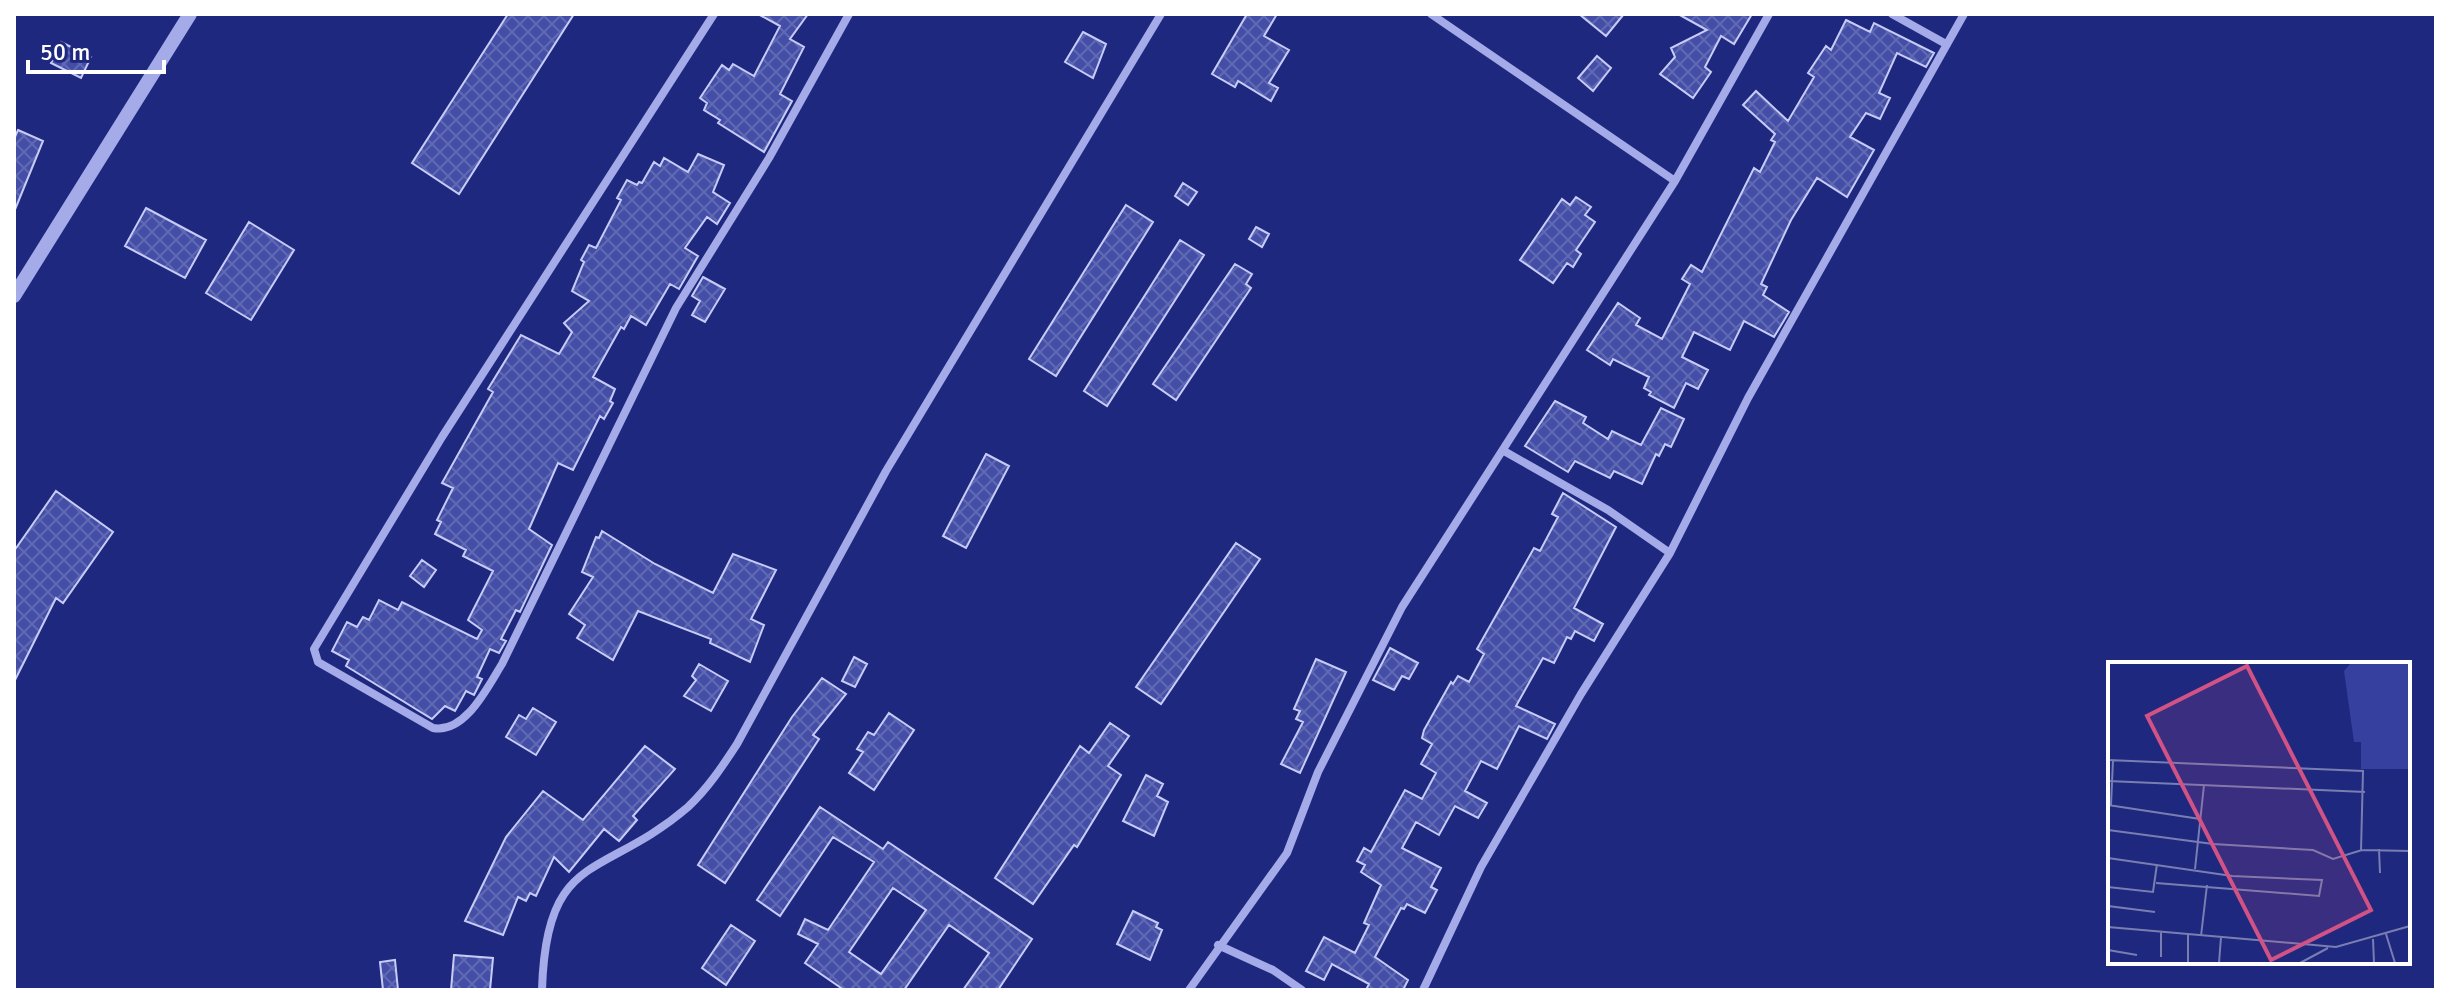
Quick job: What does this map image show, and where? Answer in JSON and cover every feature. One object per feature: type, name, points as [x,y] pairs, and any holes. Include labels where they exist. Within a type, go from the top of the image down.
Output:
[{"type":"street","points":[[14,296],[190,14]]},
{"type":"street","points":[[714,14],[442,437],[314,649],[318,662],[433,728],[452,727],[464,717],[502,664],[676,308],[769,158],[849,14]]},
{"type":"street","points":[[542,990],[545,941],[557,904],[582,873],[686,808],[713,781],[737,744],[886,471],[1161,14]]},
{"type":"street","points":[[1431,14],[1675,181]]},
{"type":"street","points":[[1189,990],[1218,945],[1287,853],[1318,772],[1402,607],[1675,181],[1769,14]]},
{"type":"street","points":[[1892,14],[1946,44]]},
{"type":"street","points":[[1423,990],[1481,867],[1581,694],[1670,553],[1748,398],[1964,14]]},
{"type":"street","points":[[1504,451],[1608,510],[1670,553]]},
{"type":"street","points":[[1218,945],[1273,970],[1302,990]]},
{"type":"building","points":[[508,14],[574,14],[459,194],[412,163]]},
{"type":"building","points":[[758,14],[808,14],[790,39],[804,47],[780,94],[792,101],[764,152],[718,123],[720,120],[704,110],[707,103],[700,98],[722,65],[729,70],[733,64],[754,76],[780,26]]},
{"type":"building","points":[[1247,14],[1277,14],[1264,36],[1289,50],[1269,83],[1278,88],[1271,101],[1238,81],[1235,87],[1212,74]]},
{"type":"building","points":[[1579,14],[1624,14],[1606,36]]},
{"type":"building","points":[[1678,14],[1752,14],[1734,44],[1721,36],[1705,67],[1711,72],[1693,98],[1660,74],[1675,57],[1671,48],[1707,30]]},
{"type":"building","points":[[1846,20],[1870,32],[1874,23],[1934,53],[1926,67],[1897,53],[1879,93],[1890,98],[1880,119],[1866,113],[1850,137],[1874,150],[1847,197],[1817,178],[1791,220],[1761,284],[1767,287],[1763,295],[1789,312],[1774,337],[1744,321],[1730,350],[1694,332],[1682,357],[1708,370],[1698,389],[1686,383],[1674,408],[1649,395],[1651,392],[1644,388],[1649,377],[1613,359],[1610,365],[1587,350],[1618,303],[1640,318],[1636,325],[1662,339],[1690,284],[1682,279],[1691,265],[1702,272],[1754,168],[1760,172],[1775,142],[1771,140],[1775,134],[1743,105],[1756,91],[1788,121],[1814,77],[1808,73],[1826,46],[1831,50]]},
{"type":"building","points":[[1083,32],[1106,44],[1093,78],[1065,62]]},
{"type":"building","points":[[61,42],[91,57],[81,78],[51,63]]},
{"type":"building","points":[[1597,56],[1611,68],[1593,91],[1578,78]]},
{"type":"building","points":[[18,130],[43,141],[14,212],[14,139]]},
{"type":"building","points":[[698,154],[724,165],[713,192],[730,203],[717,224],[707,217],[685,248],[698,256],[679,289],[670,284],[646,325],[631,316],[624,329],[621,327],[593,377],[615,389],[610,401],[613,403],[604,419],[600,416],[573,470],[558,463],[529,529],[552,545],[520,612],[516,610],[501,639],[506,641],[499,653],[490,649],[477,677],[482,679],[474,695],[466,691],[455,711],[445,706],[432,719],[346,666],[349,660],[332,651],[347,622],[357,627],[363,617],[369,620],[379,600],[398,610],[402,602],[477,639],[482,630],[468,620],[493,571],[463,556],[466,550],[435,534],[441,522],[437,520],[453,488],[442,483],[493,392],[488,389],[521,335],[559,354],[572,332],[564,323],[589,301],[572,291],[584,262],[581,260],[589,245],[596,248],[621,200],[617,198],[627,180],[637,185],[642,183],[654,162],[660,166],[664,158],[688,172]]},
{"type":"building","points":[[1183,183],[1197,192],[1188,205],[1175,196]]},
{"type":"building","points":[[1576,197],[1591,207],[1585,215],[1595,222],[1576,250],[1581,254],[1573,267],[1567,263],[1553,283],[1520,260],[1562,199],[1570,205]]},
{"type":"building","points":[[1126,205],[1153,222],[1056,376],[1029,359]]},
{"type":"building","points":[[146,208],[206,240],[185,278],[125,246]]},
{"type":"building","points":[[249,222],[294,250],[251,320],[206,293]]},
{"type":"building","points":[[1256,227],[1269,234],[1262,247],[1249,239]]},
{"type":"building","points":[[1180,240],[1204,255],[1107,406],[1084,391]]},
{"type":"building","points":[[1235,264],[1252,274],[1246,284],[1251,288],[1176,400],[1153,384]]},
{"type":"building","points":[[703,277],[725,289],[705,322],[692,315],[700,301],[692,296]]},
{"type":"building","points":[[1555,401],[1586,417],[1583,423],[1608,439],[1612,431],[1641,445],[1661,408],[1684,419],[1671,447],[1665,444],[1659,456],[1656,454],[1642,484],[1614,471],[1610,478],[1575,461],[1568,472],[1525,446]]},
{"type":"building","points":[[986,454],[1009,466],[966,548],[943,536]]},
{"type":"building","points":[[56,491],[113,532],[63,603],[56,598],[14,682],[14,551]]},
{"type":"building","points":[[1563,493],[1616,527],[1574,608],[1603,624],[1594,641],[1575,631],[1571,639],[1567,637],[1554,663],[1543,658],[1516,706],[1555,724],[1547,739],[1519,726],[1497,769],[1481,761],[1465,791],[1487,803],[1478,818],[1455,806],[1439,835],[1416,822],[1402,848],[1441,868],[1431,887],[1437,890],[1425,913],[1407,904],[1404,909],[1401,908],[1375,957],[1408,980],[1403,990],[1366,990],[1369,984],[1332,964],[1324,980],[1306,971],[1324,937],[1355,953],[1369,925],[1364,923],[1381,885],[1361,872],[1365,865],[1357,861],[1364,848],[1371,852],[1405,790],[1422,799],[1436,773],[1421,764],[1432,744],[1422,738],[1424,730],[1451,682],[1453,684],[1458,676],[1469,682],[1484,654],[1477,649],[1534,548],[1540,551],[1558,517],[1552,514]]},
{"type":"building","points":[[602,531],[655,564],[713,593],[733,554],[776,570],[751,619],[764,625],[750,662],[710,643],[711,639],[638,611],[613,660],[577,638],[585,625],[569,614],[593,577],[582,572],[596,537],[599,538]]},
{"type":"building","points":[[1236,543],[1260,559],[1161,704],[1136,687]]},
{"type":"building","points":[[422,560],[436,570],[424,587],[410,576]]},
{"type":"building","points":[[1390,648],[1418,663],[1409,679],[1402,676],[1394,690],[1373,680]]},
{"type":"building","points":[[854,657],[867,664],[855,687],[842,681]]},
{"type":"building","points":[[1316,659],[1346,672],[1300,773],[1281,764],[1303,722],[1296,719],[1300,711],[1294,709]]},
{"type":"building","points":[[699,664],[728,681],[711,711],[684,696],[696,680],[692,676]]},
{"type":"building","points":[[822,678],[846,694],[813,735],[819,739],[725,883],[698,865],[792,717]]},
{"type":"building","points":[[533,708],[556,722],[536,755],[506,737],[519,715],[526,719]]},
{"type":"building","points":[[889,713],[914,730],[874,790],[849,773],[863,752],[857,749],[868,732],[874,735]]},
{"type":"building","points":[[1110,723],[1129,736],[1108,766],[1121,775],[1077,847],[1074,845],[1033,904],[995,878],[1080,746],[1089,753]]},
{"type":"building","points":[[645,746],[675,769],[633,816],[637,820],[619,841],[604,829],[569,872],[554,857],[536,896],[530,893],[526,901],[518,897],[503,935],[465,921],[506,837],[543,791],[583,820]]},
{"type":"building","points":[[1146,775],[1163,784],[1157,796],[1168,802],[1154,836],[1123,821]]},
{"type":"building","points":[[820,807],[883,849],[888,842],[1032,939],[998,990],[963,990],[989,953],[949,925],[904,990],[844,990],[805,963],[818,944],[798,934],[805,919],[828,930],[874,862],[833,837],[780,916],[757,900]],"holes":[[[893,888],[926,910],[881,974],[849,952]]]},
{"type":"building","points":[[1133,911],[1158,923],[1156,927],[1162,930],[1150,960],[1117,944]]},
{"type":"building","points":[[731,925],[755,941],[726,985],[702,968]]},
{"type":"building","points":[[454,955],[493,958],[490,990],[451,990]]},
{"type":"building","points":[[395,960],[398,990],[383,990],[380,962]]}]
